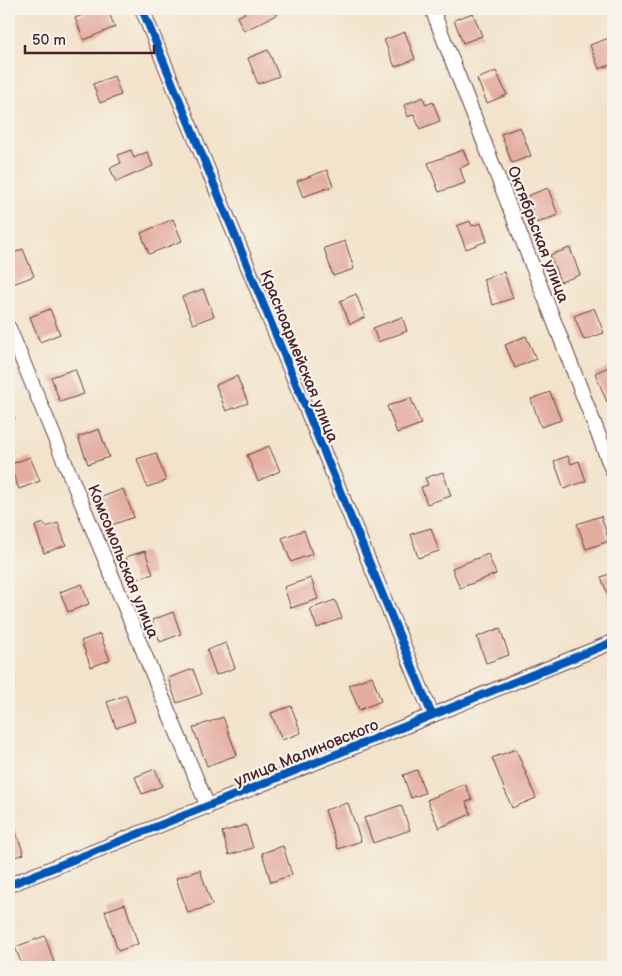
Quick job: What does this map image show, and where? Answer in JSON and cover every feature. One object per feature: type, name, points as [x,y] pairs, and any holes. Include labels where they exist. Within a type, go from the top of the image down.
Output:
[{"type":"street","name":"Красноармейская улица","points":[[142,9],[432,714]]},
{"type":"street","name":"Октябрьская улица","points":[[432,9],[613,472]]},
{"type":"street","name":"Комсомольская улица","points":[[9,328],[208,807]]},
{"type":"street","name":"улица Малиновского","points":[[9,885],[208,807],[432,714],[613,642]]},
{"type":"building","points":[[98,9],[107,9],[115,27],[84,40],[75,18]]},
{"type":"building","points":[[243,9],[275,9],[278,14],[244,31],[237,17],[245,13]]},
{"type":"building","points":[[473,13],[482,36],[463,43],[454,20]]},
{"type":"building","points":[[405,32],[415,59],[395,67],[384,40]]},
{"type":"building","points":[[609,38],[613,46],[613,64],[599,69],[590,45]]},
{"type":"building","points":[[268,50],[279,76],[258,84],[248,58]]},
{"type":"building","points":[[496,71],[507,95],[487,103],[477,79]]},
{"type":"building","points":[[114,76],[121,95],[100,103],[93,84]]},
{"type":"building","points":[[423,97],[426,105],[433,102],[440,121],[420,129],[414,114],[408,117],[404,105]]},
{"type":"building","points":[[520,127],[531,156],[512,163],[501,134]]},
{"type":"building","points":[[131,150],[134,158],[147,152],[153,166],[116,182],[110,168],[121,163],[118,155]]},
{"type":"building","points":[[463,150],[469,164],[460,168],[465,183],[439,192],[428,163]]},
{"type":"building","points":[[327,170],[333,186],[303,197],[297,181]]},
{"type":"building","points":[[548,188],[558,215],[537,223],[527,196]]},
{"type":"building","points":[[173,219],[182,241],[149,254],[141,233]]},
{"type":"building","points":[[470,221],[472,226],[481,223],[487,241],[466,249],[457,226]]},
{"type":"building","points":[[345,241],[354,269],[333,276],[324,248]]},
{"type":"building","points":[[570,248],[580,275],[560,282],[550,255]]},
{"type":"building","points":[[23,249],[34,276],[13,284],[9,273],[9,255]]},
{"type":"building","points":[[504,272],[513,298],[493,305],[483,279]]},
{"type":"building","points":[[203,289],[214,316],[193,324],[182,297]]},
{"type":"building","points":[[356,294],[365,317],[350,324],[340,301]]},
{"type":"building","points":[[594,308],[604,333],[584,340],[574,316]]},
{"type":"building","points":[[50,309],[60,334],[40,342],[30,317]]},
{"type":"building","points":[[402,317],[407,331],[378,342],[373,328]]},
{"type":"building","points":[[526,336],[536,359],[515,368],[505,345]]},
{"type":"building","points":[[613,365],[613,400],[607,402],[595,373]]},
{"type":"building","points":[[75,369],[84,394],[60,402],[51,377]]},
{"type":"building","points":[[237,376],[248,403],[226,411],[216,385]]},
{"type":"building","points":[[550,392],[561,420],[541,427],[531,399]]},
{"type":"building","points":[[411,398],[421,424],[397,433],[387,406]]},
{"type":"building","points":[[9,403],[15,419],[9,422]]},
{"type":"building","points":[[99,429],[109,457],[88,464],[78,437]]},
{"type":"building","points":[[269,446],[280,471],[258,481],[247,455]]},
{"type":"building","points":[[156,453],[166,481],[147,487],[137,459]]},
{"type":"building","points":[[568,456],[571,464],[579,461],[586,481],[564,489],[554,461]]},
{"type":"building","points":[[30,457],[40,481],[19,489],[9,465]]},
{"type":"building","points":[[443,472],[451,496],[427,504],[421,487],[428,485],[425,478]]},
{"type":"building","points":[[123,489],[134,517],[112,525],[102,497]]},
{"type":"building","points":[[601,516],[609,541],[586,549],[577,524]]},
{"type":"building","points":[[44,523],[46,527],[58,523],[66,545],[44,553],[35,526]]},
{"type":"building","points":[[431,528],[439,551],[418,558],[411,534]]},
{"type":"building","points":[[304,530],[312,554],[291,562],[282,538]]},
{"type":"building","points":[[145,551],[153,574],[134,580],[126,557]]},
{"type":"building","points":[[488,554],[496,574],[460,588],[452,568]]},
{"type":"building","points":[[613,573],[613,608],[601,577]]},
{"type":"building","points":[[311,578],[318,599],[291,608],[284,587]]},
{"type":"building","points":[[82,584],[89,604],[68,612],[60,592]]},
{"type":"building","points":[[335,600],[342,618],[317,628],[310,609]]},
{"type":"building","points":[[173,612],[181,634],[160,642],[152,620]]},
{"type":"building","points":[[500,628],[509,655],[486,663],[477,637]]},
{"type":"building","points":[[100,634],[110,660],[91,667],[81,641]]},
{"type":"building","points":[[226,643],[235,668],[216,675],[207,650]]},
{"type":"building","points":[[193,669],[202,694],[177,703],[168,678]]},
{"type":"building","points":[[372,676],[381,701],[359,710],[349,685]]},
{"type":"building","points":[[126,695],[135,721],[116,728],[107,702]]},
{"type":"building","points":[[291,706],[301,733],[282,740],[271,713]]},
{"type":"building","points":[[223,717],[237,755],[207,766],[193,728]]},
{"type":"building","points":[[516,749],[536,798],[512,808],[492,758]]},
{"type":"building","points":[[155,769],[162,786],[142,794],[135,777]]},
{"type":"building","points":[[417,770],[425,793],[411,798],[403,775]]},
{"type":"building","points":[[465,784],[472,800],[466,802],[471,814],[439,828],[427,800]]},
{"type":"building","points":[[348,803],[361,841],[338,849],[325,810]]},
{"type":"building","points":[[401,805],[410,830],[373,843],[364,818]]},
{"type":"building","points":[[246,825],[253,848],[229,855],[222,832]]},
{"type":"building","points":[[14,827],[24,854],[9,859],[9,828]]},
{"type":"building","points":[[283,846],[292,875],[271,882],[262,853]]},
{"type":"building","points":[[200,870],[212,905],[188,913],[176,878]]},
{"type":"building","points":[[125,904],[138,944],[118,951],[105,911]]},
{"type":"building","points":[[45,936],[55,965],[49,967],[23,967],[15,947]]},
{"type":"cycle path","points":[[142,9],[432,715]]},
{"type":"cycle path","points":[[9,885],[613,642]]}]
